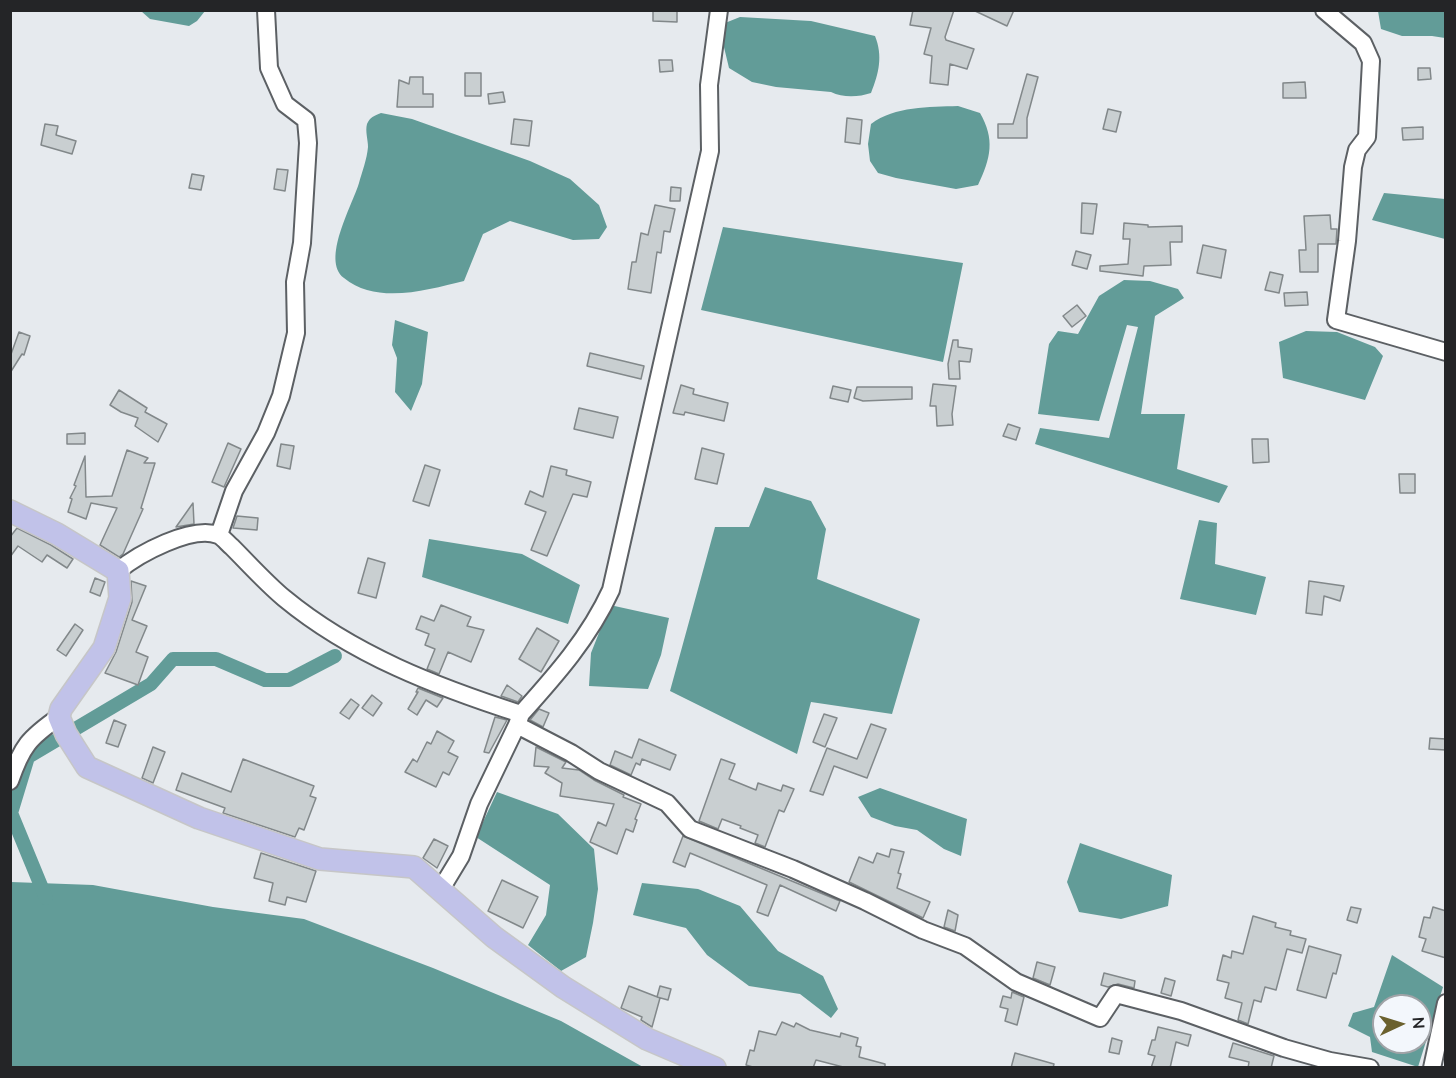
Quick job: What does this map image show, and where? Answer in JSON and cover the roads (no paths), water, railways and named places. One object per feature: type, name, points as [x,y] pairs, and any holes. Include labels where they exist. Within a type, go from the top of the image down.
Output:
[{"type":"main road","points":[[10,511],[57,534],[118,571],[121,584],[120,598],[104,648],[61,709],[61,722],[87,767],[199,818],[320,859],[414,867],[494,937],[563,987],[647,1039],[715,1068]]},
{"type":"street","points":[[219,535],[234,491],[266,433],[281,396],[296,333],[295,282],[302,243],[308,143],[306,120],[285,104],[269,68],[266,10]]},
{"type":"street","points":[[441,889],[461,856],[479,804],[519,719],[576,650],[600,613],[611,590],[710,151],[709,85],[719,10]]},
{"type":"street","points":[[1323,10],[1363,43],[1371,61],[1367,137],[1357,150],[1353,167],[1347,241],[1336,320],[1446,352]]},
{"type":"street","points":[[118,571],[130,561],[161,544],[198,534],[219,535],[284,598],[330,631],[396,668],[519,719],[599,771],[667,803],[690,829],[793,869],[923,930],[966,946],[1016,982],[1100,1018],[1116,994],[1181,1011],[1307,1055],[1370,1068]]},
{"type":"street","points":[[10,781],[17,760],[33,735],[61,722]]},
{"type":"street","points":[[1432,1068],[1446,1003]]},
{"type":"waterway","points":[[46,898],[11,813],[28,757],[151,684],[173,659],[216,659],[265,680],[289,680],[335,656]]}]
